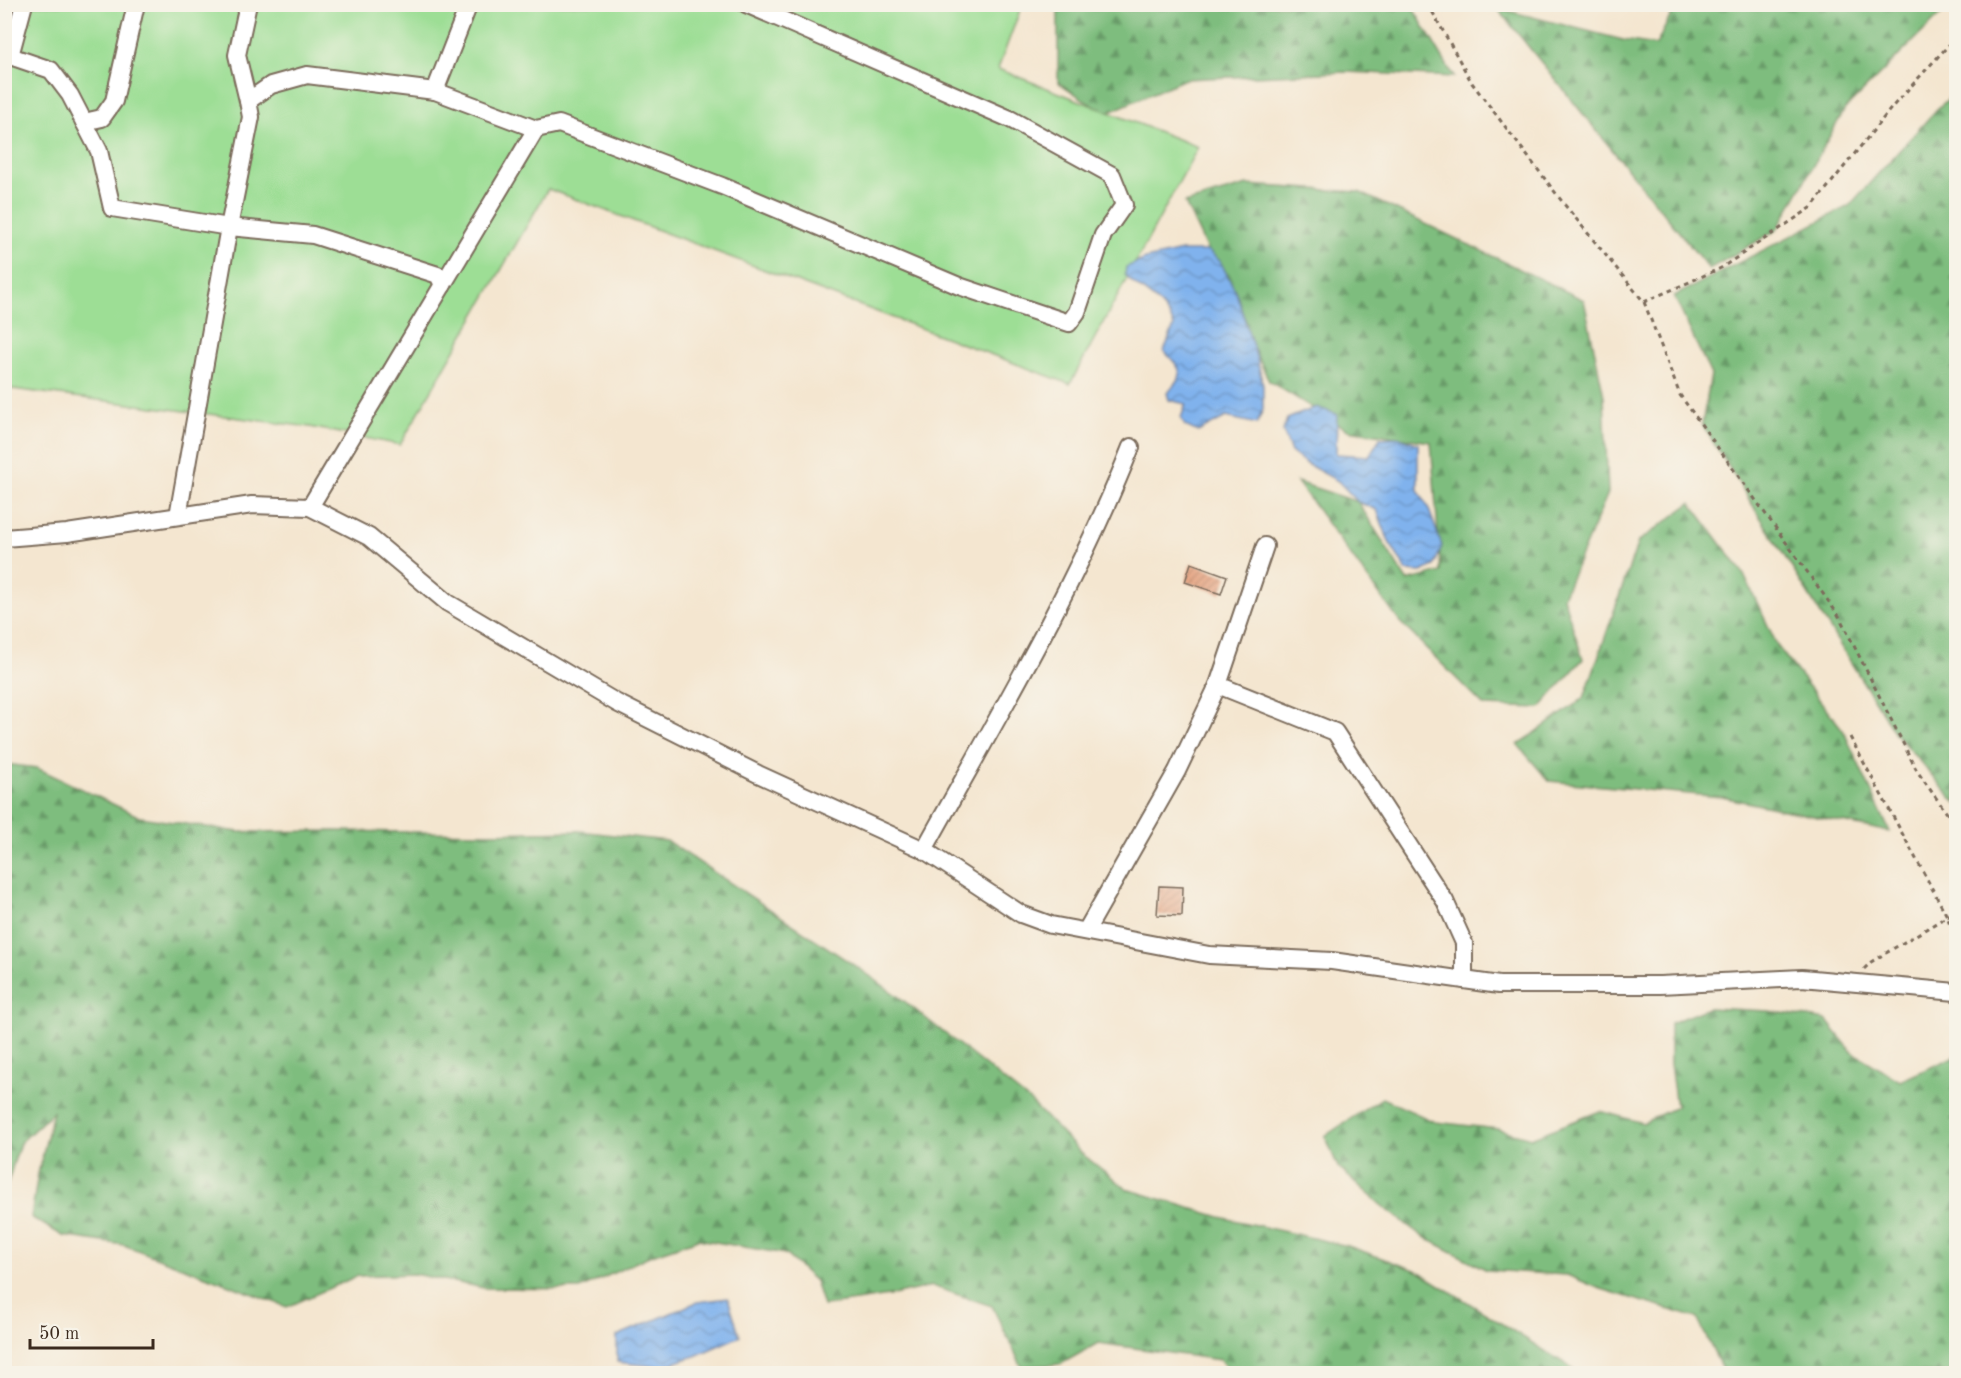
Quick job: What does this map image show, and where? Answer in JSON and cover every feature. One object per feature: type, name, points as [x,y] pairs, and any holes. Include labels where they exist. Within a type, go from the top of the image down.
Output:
[{"type":"street","points":[[24,4],[7,55],[51,70],[70,95],[99,151],[112,208],[229,227],[313,235],[438,275],[443,285]]},
{"type":"street","points":[[84,122],[102,118],[114,101],[136,4]]},
{"type":"street","points":[[178,516],[229,227],[252,117],[237,55],[248,4]]},
{"type":"street","points":[[435,91],[470,4]]},
{"type":"street","points":[[248,101],[271,85],[307,75],[435,91],[536,129],[559,124],[722,186],[959,286],[1069,323],[1077,312],[1103,235],[1124,205],[1112,175],[1010,118],[746,4]]},
{"type":"street","points":[[310,507],[536,129]]},
{"type":"street","points":[[924,850],[1053,617],[1111,498],[1131,447]]},
{"type":"street","points":[[4,538],[66,533],[252,505],[310,507],[369,537],[448,603],[617,703],[758,774],[924,850],[1021,914],[1051,925],[1209,955],[1332,961],[1499,986],[1660,986],[1802,978],[1956,992]]},
{"type":"street","points":[[1086,931],[1177,771],[1218,685],[1264,546]]},
{"type":"street","points":[[1218,685],[1335,732],[1445,901],[1464,943],[1464,980]]},
{"type":"path","points":[[1428,4],[1472,83],[1564,204],[1644,302],[1680,395],[1839,616],[1917,771],[1956,826]]},
{"type":"path","points":[[1644,302],[1721,268],[1811,208],[1893,105],[1956,37]]},
{"type":"path","points":[[1851,737],[1947,916],[1956,940]]},
{"type":"path","points":[[1849,982],[1871,962],[1956,911]]},
{"type":"green space","points":[[1676,4],[1950,5],[1845,109],[1777,230],[1709,269],[1497,8],[1623,40],[1656,45]]},
{"type":"green space","points":[[5,5],[1022,5],[998,69],[1198,147],[1070,384],[548,189],[400,445],[310,427],[5,388]]},
{"type":"green space","points":[[1058,5],[1411,5],[1454,77],[1346,72],[1185,79],[1105,114],[1058,82]]},
{"type":"green space","points":[[1956,92],[1956,803],[1895,733],[1702,424],[1711,375],[1674,296],[1849,206],[1937,109]]},
{"type":"green space","points":[[1247,185],[1359,192],[1584,300],[1604,396],[1608,493],[1563,597],[1583,659],[1540,708],[1484,706],[1399,621],[1297,482],[1358,502],[1407,581],[1441,572],[1431,442],[1348,430],[1269,381],[1185,203]]},
{"type":"green space","points":[[1691,503],[1743,573],[1778,647],[1843,730],[1890,832],[1722,797],[1549,781],[1518,745],[1584,698],[1638,542]]},
{"type":"green space","points":[[5,764],[37,768],[140,817],[239,832],[579,831],[667,841],[903,1000],[1032,1103],[1081,1153],[1127,1189],[1220,1217],[1348,1246],[1418,1271],[1569,1366],[1576,1373],[1231,1373],[1220,1360],[1098,1343],[1061,1364],[1022,1367],[992,1306],[932,1286],[889,1296],[823,1306],[815,1281],[785,1254],[698,1239],[649,1256],[580,1289],[484,1288],[414,1274],[357,1276],[287,1307],[124,1245],[63,1236],[31,1217],[38,1174],[53,1112],[20,1143],[5,1191]]},
{"type":"green space","points":[[1708,1008],[1769,1011],[1826,1020],[1852,1052],[1900,1081],[1956,1056],[1956,1373],[1724,1373],[1697,1318],[1598,1288],[1567,1275],[1487,1270],[1422,1236],[1381,1205],[1338,1167],[1325,1136],[1382,1098],[1435,1122],[1498,1129],[1531,1138],[1600,1111],[1643,1123],[1676,1107],[1670,1064],[1670,1023]]},
{"type":"water","points":[[1182,251],[1208,251],[1220,261],[1236,292],[1263,385],[1263,409],[1257,424],[1226,417],[1198,432],[1185,426],[1181,418],[1186,404],[1169,400],[1167,393],[1180,376],[1175,363],[1164,351],[1174,326],[1159,303],[1125,275],[1126,267],[1146,259]]},
{"type":"water","points":[[1316,407],[1337,414],[1336,454],[1369,456],[1380,438],[1400,437],[1418,444],[1418,490],[1428,507],[1442,546],[1434,566],[1421,572],[1407,571],[1389,542],[1377,510],[1358,502],[1338,481],[1307,464],[1291,452],[1283,431],[1287,419]]},
{"type":"water","points":[[728,1298],[740,1336],[695,1356],[661,1367],[617,1362],[617,1336],[697,1302]]},
{"type":"building","points":[[1191,563],[1227,576],[1221,594],[1185,582]]},
{"type":"building","points":[[1159,886],[1183,887],[1182,916],[1157,915]]}]
